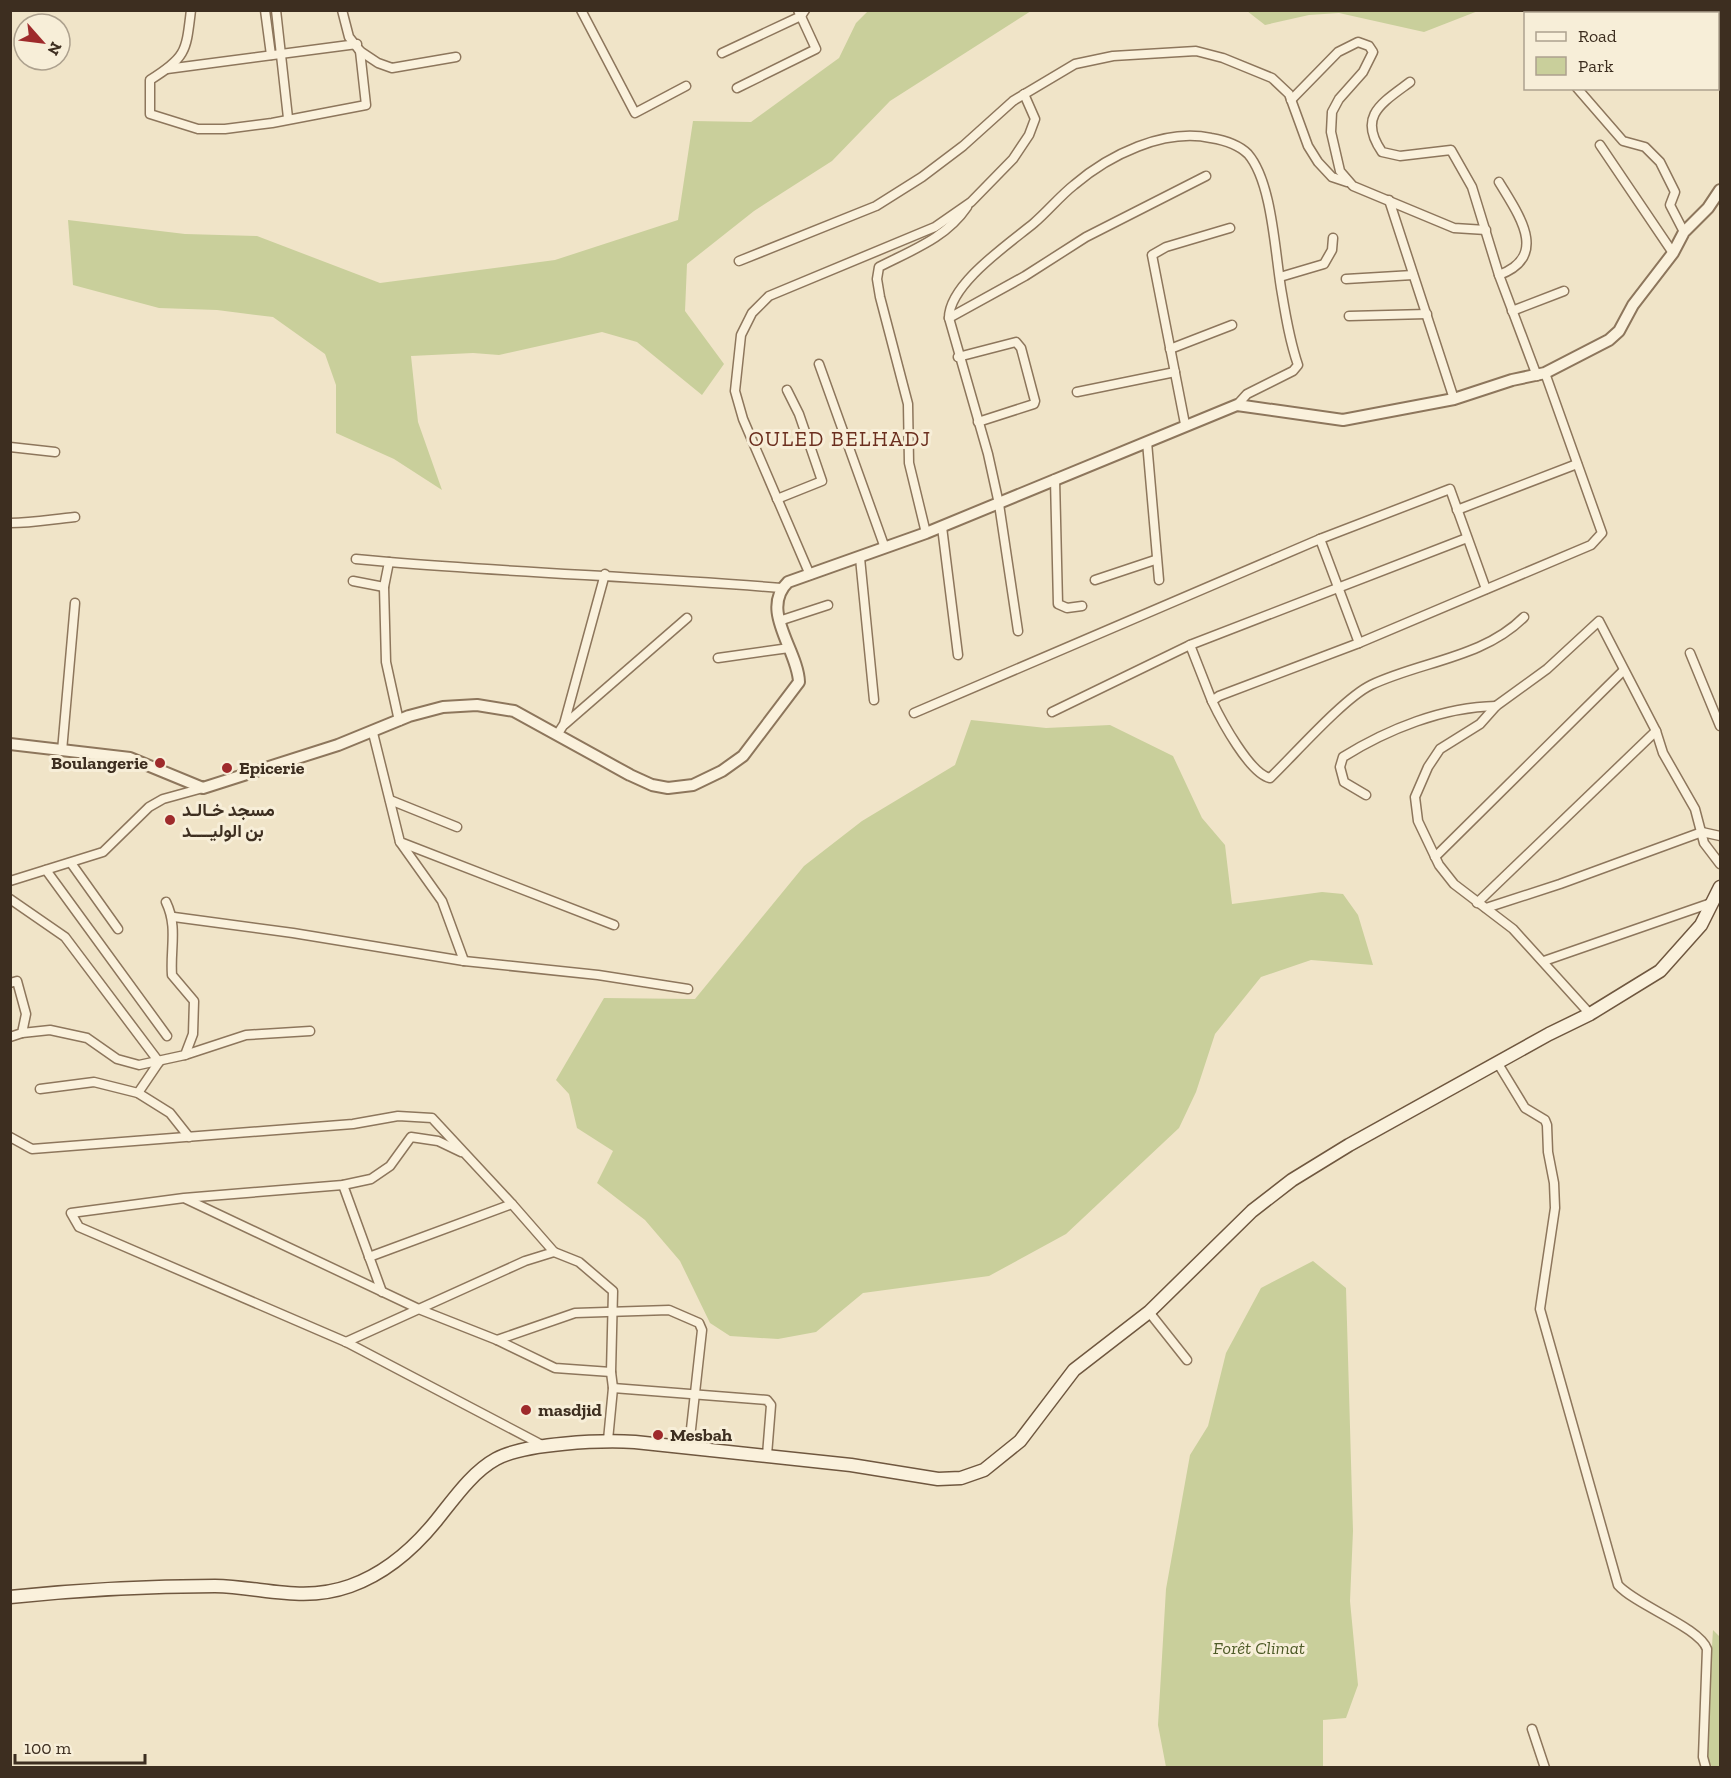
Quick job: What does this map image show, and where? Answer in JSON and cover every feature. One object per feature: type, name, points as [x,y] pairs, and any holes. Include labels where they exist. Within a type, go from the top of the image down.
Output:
[{"type":"main road","points":[[10,1597],[218,1586],[295,1595],[313,1594],[350,1586],[394,1562],[408,1551],[458,1494],[496,1459],[547,1447],[609,1440],[767,1455],[938,1479],[962,1478],[984,1470],[1002,1457],[1035,1424],[1074,1370],[1149,1312],[1252,1210],[1292,1180],[1349,1145],[1497,1062],[1590,1014],[1660,971],[1701,925],[1720,887]]},
{"type":"street","points":[[191,10],[187,45],[180,58],[150,80],[150,114],[198,129],[272,123],[288,118],[336,112],[366,105],[358,47]]},
{"type":"street","points":[[265,10],[271,55]]},
{"type":"street","points":[[276,10],[288,118]]},
{"type":"street","points":[[342,10],[349,37],[358,47],[392,68],[456,57]]},
{"type":"street","points":[[581,10],[635,113],[686,86]]},
{"type":"street","points":[[722,53],[801,12],[816,49],[737,88]]},
{"type":"street","points":[[1291,100],[1338,51],[1358,42],[1372,49],[1372,57],[1365,69],[1339,99],[1331,119],[1340,171],[1347,182]]},
{"type":"street","points":[[166,69],[271,55],[358,47]]},
{"type":"street","points":[[739,261],[876,206],[922,177],[963,146],[1024,94],[1082,62],[1113,56],[1189,50],[1223,58],[1265,75],[1284,87],[1308,146],[1318,162],[1332,177],[1454,228],[1472,231],[1486,230]]},
{"type":"street","points":[[1212,701],[1219,696],[1359,643],[1591,545],[1602,533],[1541,374],[1512,310],[1472,187],[1451,150],[1400,156],[1382,152],[1372,138],[1370,125],[1377,107],[1410,82]]},
{"type":"street","points":[[1579,90],[1623,141],[1645,147],[1660,162],[1675,192],[1670,205],[1684,232]]},
{"type":"street","points":[[926,533],[909,463],[906,390],[892,349],[877,279],[879,267],[940,237],[1013,159],[1029,135],[1035,119],[1024,94]]},
{"type":"street","points":[[10,881],[103,852],[149,807],[163,799],[276,767],[443,707],[497,706],[532,719],[598,759],[652,785],[668,788],[693,785],[722,771],[742,756],[799,682],[798,671],[779,621],[776,602],[781,588],[788,582],[942,527],[999,504],[1185,424],[1237,405],[1247,394],[1293,371],[1298,365],[1264,190],[1247,153],[1216,139],[1191,134],[1178,136],[1111,159],[1074,184],[1035,222],[993,255],[949,307],[949,318],[958,357],[978,422],[999,504],[1018,631]]},
{"type":"street","points":[[1600,145],[1673,253]]},
{"type":"street","points":[[949,318],[1025,276],[1086,237],[1206,176]]},
{"type":"street","points":[[1499,182],[1519,215],[1527,250],[1523,260],[1499,275]]},
{"type":"street","points":[[1237,405],[1343,420],[1454,399],[1512,380],[1541,374],[1609,340],[1673,253],[1684,232],[1708,208],[1720,190]]},
{"type":"street","points":[[1389,200],[1454,399]]},
{"type":"street","points":[[810,575],[743,419],[735,391],[741,335],[759,303],[783,288],[935,226],[971,202]]},
{"type":"street","points":[[1185,424],[1152,255],[1166,247],[1230,228]]},
{"type":"street","points":[[1280,277],[1324,264],[1332,250],[1333,238]]},
{"type":"street","points":[[1346,279],[1413,274]]},
{"type":"street","points":[[1512,310],[1564,291]]},
{"type":"street","points":[[1349,316],[1427,315]]},
{"type":"street","points":[[1170,349],[1233,325]]},
{"type":"street","points":[[958,357],[1016,342],[1021,348],[1035,400],[1034,404],[978,422]]},
{"type":"street","points":[[819,364],[885,548]]},
{"type":"street","points":[[1077,392],[1175,372]]},
{"type":"street","points":[[777,500],[822,481],[799,414],[787,390]]},
{"type":"street","points":[[1147,441],[1155,560],[1159,580]]},
{"type":"street","points":[[10,447],[55,452]]},
{"type":"street","points":[[1457,510],[1577,464]]},
{"type":"street","points":[[1055,479],[1058,604],[1067,608],[1082,606]]},
{"type":"street","points":[[914,713],[1320,539],[1450,489],[1486,589]]},
{"type":"street","points":[[10,523],[36,523],[42,519],[75,517]]},
{"type":"street","points":[[942,527],[958,656]]},
{"type":"street","points":[[1052,712],[1190,645],[1467,538]]},
{"type":"street","points":[[1320,539],[1359,643]]},
{"type":"street","points":[[860,558],[874,700]]},
{"type":"street","points":[[356,559],[493,567],[547,575],[605,574],[781,588]]},
{"type":"street","points":[[1095,580],[1155,560]]},
{"type":"street","points":[[389,562],[384,587],[386,662],[399,721]]},
{"type":"street","points":[[564,724],[605,574]]},
{"type":"street","points":[[353,582],[384,587]]},
{"type":"street","points":[[62,751],[75,603]]},
{"type":"street","points":[[779,621],[828,605]]},
{"type":"street","points":[[1190,645],[1212,701],[1245,755],[1262,776],[1270,778],[1351,699],[1370,685],[1472,650],[1513,628],[1524,617]]},
{"type":"street","points":[[557,735],[564,724],[687,618]]},
{"type":"street","points":[[1590,1014],[1513,929],[1454,884],[1436,857],[1418,821],[1415,797],[1420,783],[1440,749],[1480,724],[1496,706],[1547,669],[1599,621],[1656,731],[1663,753],[1695,809],[1704,843],[1720,864]]},
{"type":"street","points":[[718,658],[789,648]]},
{"type":"street","points":[[1690,652],[1720,726]]},
{"type":"street","points":[[1436,857],[1623,671]]},
{"type":"street","points":[[1366,795],[1344,782],[1340,767],[1343,758],[1380,737],[1440,714],[1472,706],[1496,706]]},
{"type":"street","points":[[1477,903],[1656,731]]},
{"type":"street","points":[[373,733],[400,842],[442,901],[464,961]]},
{"type":"street","points":[[10,744],[130,758],[203,788]]},
{"type":"street","points":[[390,800],[457,827]]},
{"type":"street","points":[[1486,908],[1560,884],[1702,831],[1720,836]]},
{"type":"street","points":[[400,842],[614,925]]},
{"type":"street","points":[[71,863],[118,929]]},
{"type":"street","points":[[46,870],[167,1036]]},
{"type":"street","points":[[10,899],[65,937],[159,1062]]},
{"type":"street","points":[[166,902],[174,917],[172,975],[194,1001],[193,1034],[185,1054]]},
{"type":"street","points":[[1544,961],[1714,902]]},
{"type":"street","points":[[174,917],[293,933],[464,961],[598,975],[688,989]]},
{"type":"street","points":[[11,980],[17,981],[26,1014],[21,1033]]},
{"type":"street","points":[[10,1037],[21,1033],[50,1030],[87,1038],[117,1059],[139,1065],[159,1062],[246,1035],[310,1031]]},
{"type":"street","points":[[138,1093],[159,1062]]},
{"type":"street","points":[[1497,1062],[1525,1108],[1545,1120],[1547,1125],[1555,1208],[1540,1309],[1618,1585],[1634,1598],[1698,1637],[1707,1649],[1702,1757],[1706,1767]]},
{"type":"street","points":[[40,1089],[94,1082],[138,1093],[170,1113],[189,1137]]},
{"type":"street","points":[[10,1137],[32,1149],[353,1124],[398,1116],[432,1118],[554,1251],[579,1262],[612,1291],[611,1372],[613,1388],[609,1440]]},
{"type":"street","points":[[461,1152],[438,1141],[411,1137],[390,1166],[370,1179],[343,1185],[184,1198],[71,1213],[79,1227],[346,1342],[547,1447]]},
{"type":"street","points":[[343,1185],[382,1292]]},
{"type":"street","points":[[184,1198],[421,1310],[497,1340],[555,1368],[611,1372]]},
{"type":"street","points":[[369,1257],[512,1204]]},
{"type":"street","points":[[346,1342],[525,1261],[554,1251]]},
{"type":"street","points":[[497,1340],[574,1313],[669,1310],[699,1323],[702,1330],[689,1447]]},
{"type":"street","points":[[1149,1312],[1187,1360]]},
{"type":"street","points":[[613,1388],[767,1400],[771,1404],[767,1455]]},
{"type":"street","points":[[1532,1729],[1545,1767]]},
{"type":"green space","points":[[868,11],[1031,11],[890,101],[832,161],[754,211],[687,264],[685,311],[724,364],[702,395],[637,342],[602,332],[499,355],[473,353],[411,356],[418,422],[442,490],[394,459],[336,433],[336,385],[325,354],[273,317],[217,310],[159,308],[73,285],[68,220],[185,234],[257,236],[380,283],[555,260],[678,220],[693,121],[751,122],[839,58],[856,23]]},
{"type":"green space","points":[[1247,11],[1478,11],[1424,32],[1339,13],[1309,15],[1265,25]]},
{"type":"green space","points":[[971,720],[1046,728],[1110,725],[1173,756],[1202,818],[1225,845],[1232,904],[1322,892],[1343,894],[1358,915],[1373,965],[1311,960],[1261,977],[1215,1034],[1196,1092],[1179,1128],[1066,1234],[989,1276],[863,1293],[816,1332],[778,1339],[730,1336],[710,1323],[680,1261],[645,1220],[597,1183],[613,1151],[577,1128],[569,1094],[556,1080],[604,998],[695,999],[804,866],[862,821],[955,765]]},
{"type":"green space","name":"Forêt Climat","points":[[1313,1261],[1346,1288],[1353,1531],[1350,1601],[1358,1685],[1346,1718],[1323,1720],[1323,1767],[1166,1767],[1158,1725],[1166,1589],[1190,1455],[1208,1426],[1226,1353],[1261,1288]]},
{"type":"green space","points":[[1713,1630],[1720,1637],[1720,1767],[1713,1767],[1705,1760]]},
{"type":"place","name":"Boulangerie","points":[[160,763]]},
{"type":"place","name":"Epicerie","points":[[227,768]]},
{"type":"place","name":"مسجد خـالـد بن الوليــــد","points":[[170,820]]},
{"type":"place","name":"masdjid","points":[[526,1410]]},
{"type":"place","name":"Mesbah","points":[[658,1435]]},
{"type":"district","name":"OULED BELHADJ","points":[[840,439]]}]
